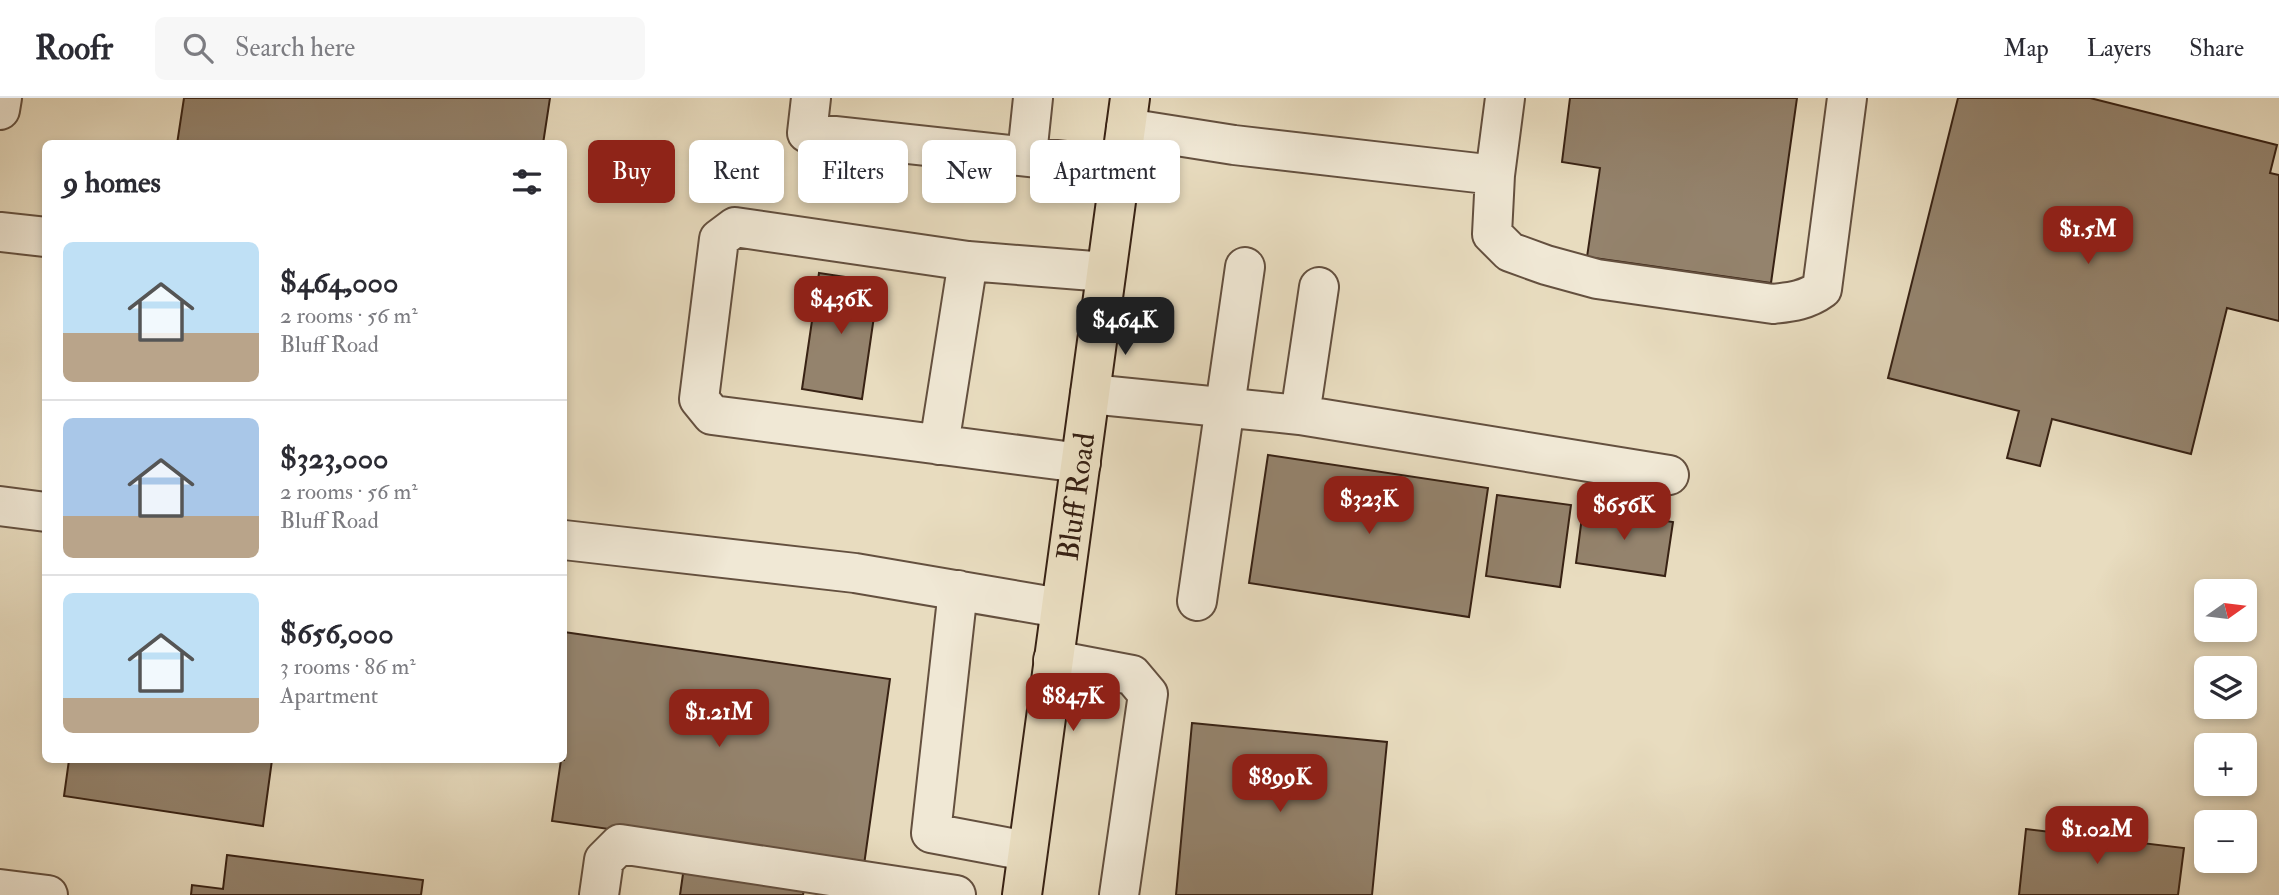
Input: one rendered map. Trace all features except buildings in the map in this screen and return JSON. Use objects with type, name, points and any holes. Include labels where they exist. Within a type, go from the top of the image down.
[{"type":"main road","name":"Bluff Road","points":[[1124,140],[1128,113]]},
{"type":"main road","name":"Bluff Road","points":[[1022,895],[1116,203]]},
{"type":"street","points":[[0,110],[2,98]]},
{"type":"street","points":[[811,98],[807,133],[1030,155]]},
{"type":"street","points":[[1027,155],[1033,98]]},
{"type":"street","points":[[1505,98],[1495,175],[1492,234],[1510,252],[1597,279],[1773,304],[1810,298],[1822,289],[1847,98]]},
{"type":"street","points":[[1128,113],[1234,145],[1495,175]]},
{"type":"street","points":[[1081,463],[712,415],[699,399],[719,239],[736,227],[968,261],[1107,272]]},
{"type":"street","points":[[0,232],[42,237]]},
{"type":"street","points":[[939,445],[968,261]]},
{"type":"street","points":[[1197,601],[1245,267]]},
{"type":"street","points":[[1300,415],[1319,287]]},
{"type":"street","points":[[1090,394],[1300,415],[1669,475]]},
{"type":"street","points":[[0,506],[42,511]]},
{"type":"street","points":[[567,540],[855,573],[1060,608]]},
{"type":"street","points":[[958,590],[931,832],[1027,851]]},
{"type":"street","points":[[1053,660],[1132,675],[1148,694],[1119,895]]},
{"type":"street","points":[[599,895],[604,860],[620,844],[882,890],[956,895]]},
{"type":"street","points":[[0,889],[48,895]]}]
